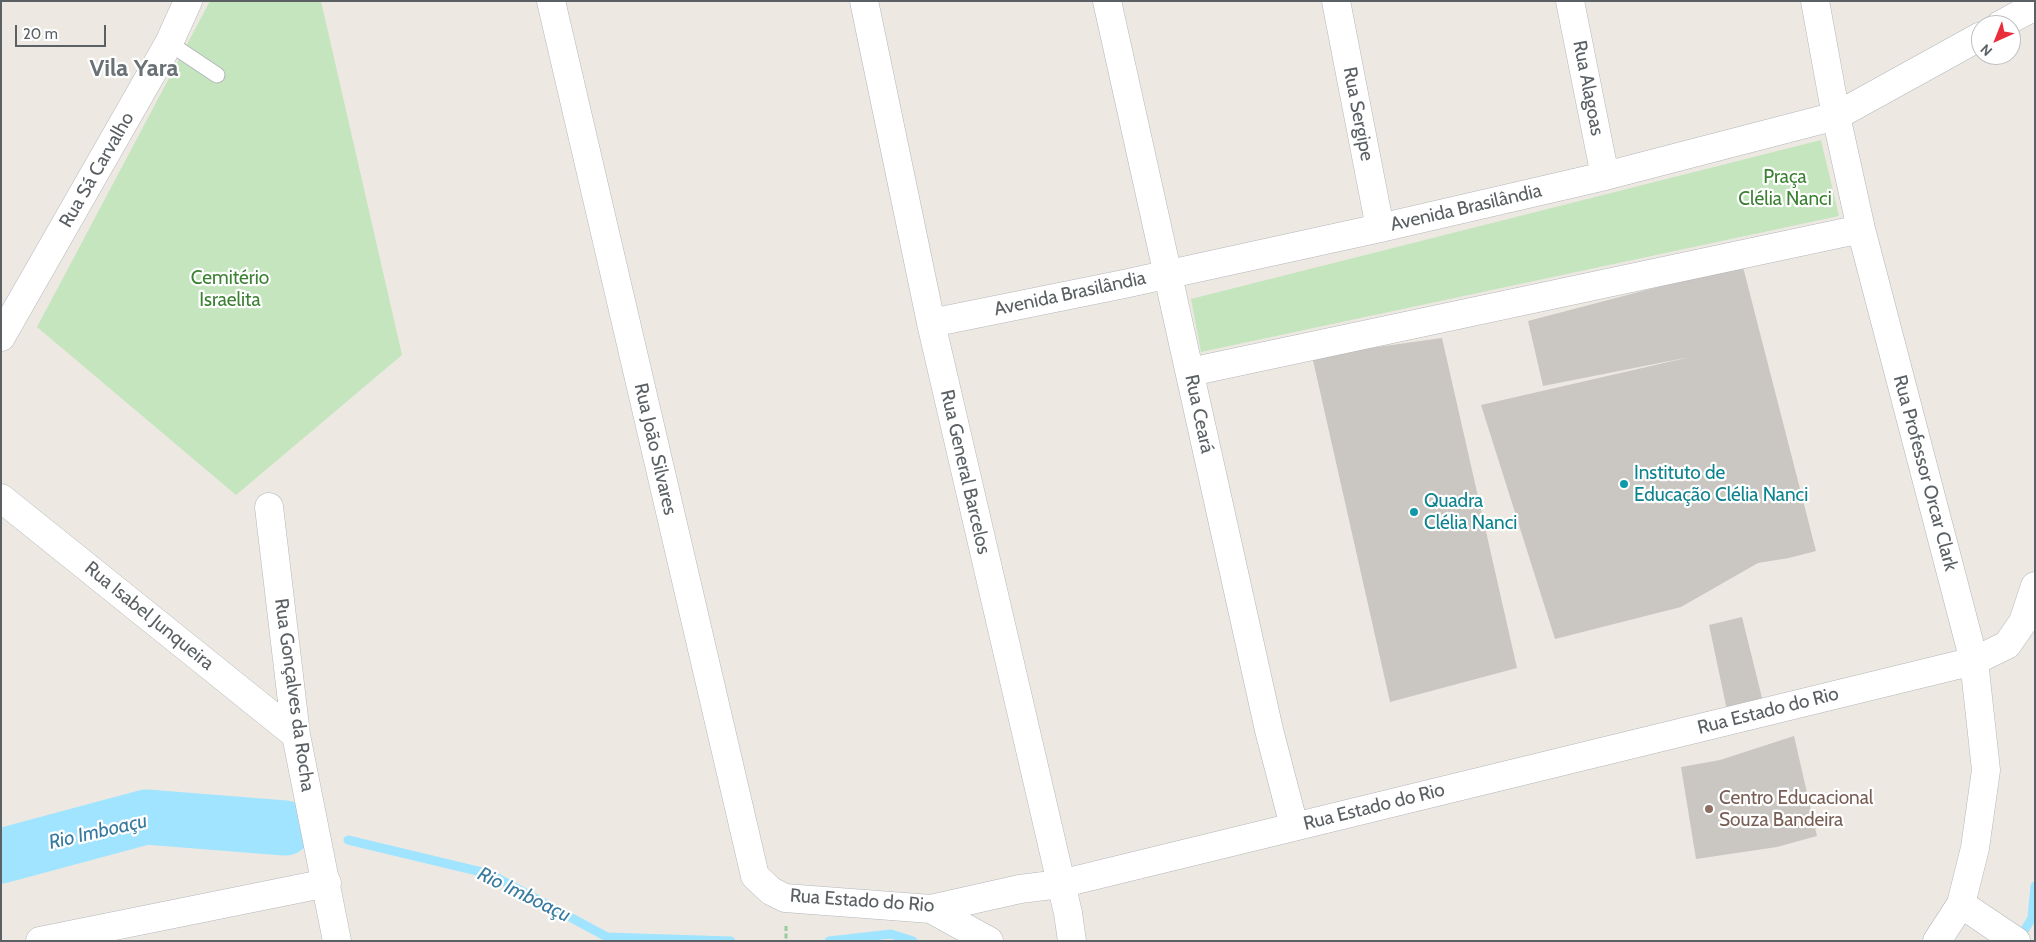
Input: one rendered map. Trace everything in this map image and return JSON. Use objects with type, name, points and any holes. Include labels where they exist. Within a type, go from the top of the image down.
[{"type":"street","name":"Rua Sá Carvalho","points":[[1,337],[169,43],[188,1]]},
{"type":"street","name":"Rua João Silvares","points":[[551,1],[755,876],[771,891]]},
{"type":"street","name":"Rua General Barcelos","points":[[864,1],[931,323],[1072,941]]},
{"type":"street","name":"Rua Ceará","points":[[1107,1],[1269,730],[1294,826]]},
{"type":"street","name":"Rua Sergipe","points":[[1336,1],[1380,228]]},
{"type":"street","name":"Rua Alagoas","points":[[1570,1],[1605,176]]},
{"type":"street","name":"Rua Professor Orcar Clark","points":[[1814,1],[1836,116],[1861,229],[1974,661],[1986,770],[1975,848],[1961,904],[1937,941]]},
{"type":"street","points":[[2018,15],[2035,6]]},
{"type":"street","name":"Avenida Brasilândia","points":[[931,323],[1124,284],[1168,272],[1380,228],[1605,176],[1836,116],[1971,42]]},
{"type":"street","points":[[1190,372],[1861,229]]},
{"type":"street","name":"Rua Isabel Junqueira","points":[[1,498],[296,735]]},
{"type":"street","name":"Rua Gonçalves da Rocha","points":[[269,506],[296,735],[327,883],[337,941]]},
{"type":"street","name":"Rua Estado do Rio","points":[[771,891],[785,898],[931,909],[1020,889],[1060,884],[1974,661],[2007,645],[2023,622],[2035,586]]},
{"type":"street","points":[[40,941],[327,883]]},
{"type":"street","points":[[1961,904],[2016,941]]},
{"type":"street","points":[[931,909],[990,941]]},
{"type":"lane","points":[[169,43],[218,75]]},
{"type":"green space","name":"Cemitério Israelita","points":[[210,1],[321,1],[402,355],[236,495],[37,327]]},
{"type":"green space","name":"Praça Clélia Nanci","points":[[1821,140],[1839,216],[1201,352],[1191,299]]},
{"type":"building","name":"Instituto de Educação Clélia Nanci","points":[[1743,267],[1816,551],[1758,563],[1681,607],[1555,639],[1481,405],[1690,357],[1543,386],[1528,321],[1696,277]]},
{"type":"building","name":"Quadra Clélia Nanci","points":[[1442,338],[1517,668],[1390,702],[1312,356]]},
{"type":"building","points":[[1742,617],[1763,702],[1728,715],[1709,625]]},
{"type":"building","points":[[1794,736],[1817,836],[1777,847],[1696,859],[1681,767],[1720,760]]},
{"type":"waterway","name":"Rio Imboaçu","points":[[1,856],[146,817],[285,828]]},
{"type":"waterway","name":"Rio Imboaçu","points":[[348,840],[490,874],[607,937],[731,941]]},
{"type":"waterway","name":"Rio Imboaçu","points":[[2019,939],[2032,918],[2035,886]]},
{"type":"waterway","name":"Rio Imboaçu","points":[[829,941],[891,934],[913,941]]},
{"type":"place","name":"Instituto de Educação Clélia Nanci","points":[[1624,484]]},
{"type":"place","name":"Quadra Clélia Nanci","points":[[1414,512]]},
{"type":"place","name":"Centro Educacional Souza Bandeira","points":[[1709,809]]},
{"type":"district","name":"Vila Yara","points":[[134,69]]}]
